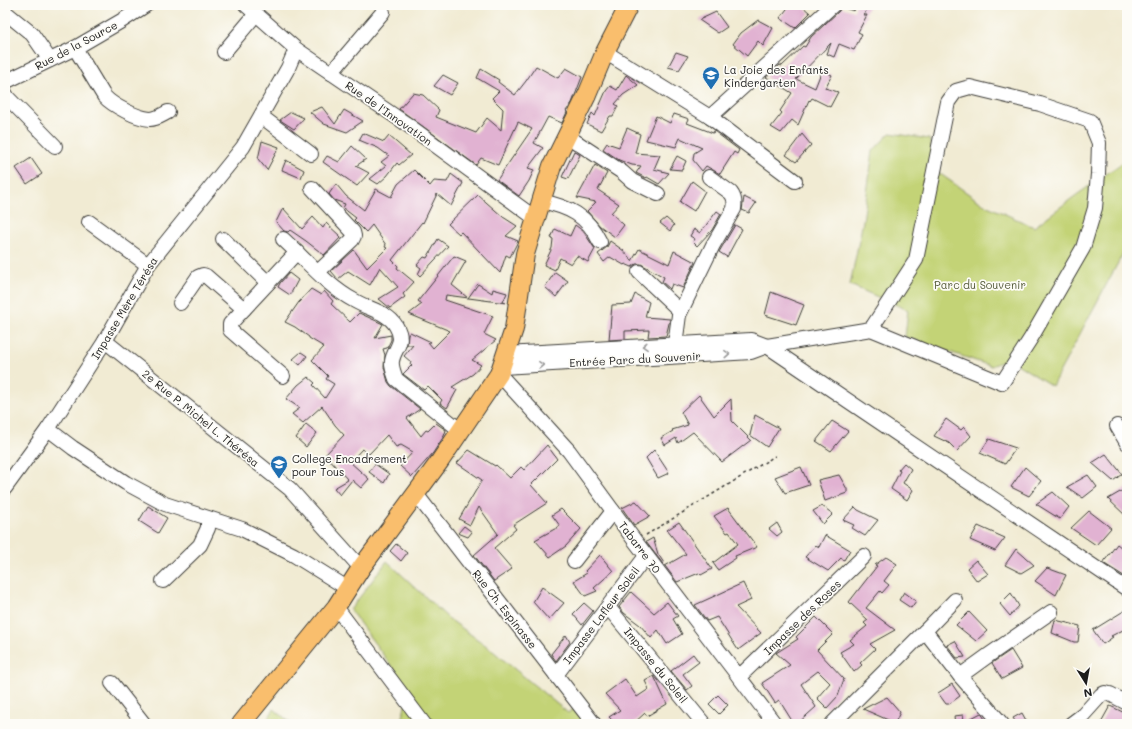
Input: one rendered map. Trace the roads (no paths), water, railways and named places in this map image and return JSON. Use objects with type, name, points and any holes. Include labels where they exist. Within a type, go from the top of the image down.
[{"type":"main road","points":[[241,724],[336,607],[361,568],[440,461],[502,365],[514,329],[524,254],[552,166],[587,95],[625,6]]},
{"type":"street","name":"Rue de la Source","points":[[5,82],[76,48],[146,5]]},
{"type":"street","points":[[710,117],[833,5]]},
{"type":"street","points":[[224,52],[251,9]]},
{"type":"street","name":"Rue de l'Innovation","points":[[251,9],[296,49],[405,123],[535,218]]},
{"type":"street","points":[[5,12],[32,34],[50,60]]},
{"type":"street","points":[[331,73],[383,12]]},
{"type":"street","points":[[76,48],[104,96],[117,107],[150,119],[159,117],[168,112]]},
{"type":"street","name":"Impasse Mère Térésa","points":[[5,488],[48,429],[105,340],[148,265],[243,147],[288,68],[296,49]]},
{"type":"street","points":[[605,52],[710,117],[795,181]]},
{"type":"street","points":[[970,87],[1040,104],[1090,121],[1099,143],[1098,174],[1095,208],[1083,248],[1031,338],[1002,383],[871,329],[916,260],[948,102],[956,91],[970,87]]},
{"type":"street","points":[[5,93],[8,98],[55,146]]},
{"type":"street","points":[[261,116],[311,154]]},
{"type":"street","points":[[567,136],[622,172],[632,181],[658,194]]},
{"type":"street","points":[[675,345],[678,315],[713,245],[734,209],[735,203],[732,193],[709,177]]},
{"type":"street","points":[[312,188],[353,232],[354,236],[352,240],[318,272]]},
{"type":"street","points":[[541,201],[571,210],[589,224],[600,242]]},
{"type":"street","points":[[90,222],[148,265]]},
{"type":"street","points":[[223,239],[268,283]]},
{"type":"street","points":[[283,239],[333,286],[355,301],[374,309],[391,320],[400,337],[400,344],[392,360],[392,369],[396,379],[461,430]]},
{"type":"street","points":[[282,376],[230,330],[230,324],[297,252]]},
{"type":"street","points":[[639,272],[680,311]]},
{"type":"street","points":[[180,303],[198,277],[203,275],[244,309]]},
{"type":"street","name":"Entrée Parc du Souvenir","points":[[502,365],[750,352],[767,346],[871,329]]},
{"type":"street","name":"2e Rue P. Michel L. Thérésa","points":[[105,340],[290,489],[361,568]]},
{"type":"street","name":"Entrée Parc du Souvenir","points":[[502,365],[675,345],[751,340],[767,346]]},
{"type":"street","points":[[767,346],[1127,589]]},
{"type":"street","name":"Tabarre 70","points":[[502,365],[569,451],[646,556],[775,724]]},
{"type":"street","points":[[1117,426],[1127,443]]},
{"type":"street","points":[[48,429],[73,448],[126,483],[165,504],[242,529],[294,555],[347,588]]},
{"type":"street","name":"Rue Ch. Espinasse","points":[[416,494],[594,724]]},
{"type":"street","points":[[574,561],[613,511]]},
{"type":"street","points":[[164,581],[200,545],[208,528],[208,519]]},
{"type":"street","name":"Impasse Lafleur Soleil","points":[[556,675],[646,556]]},
{"type":"street","name":"Impasse des Roses","points":[[739,677],[864,556]]},
{"type":"street","points":[[832,724],[955,600]]},
{"type":"street","points":[[336,607],[424,724]]},
{"type":"street","name":"Impasse du Soleil","points":[[608,607],[704,724]]},
{"type":"street","points":[[960,676],[989,654],[1051,612]]},
{"type":"street","points":[[925,631],[960,676],[1002,724]]},
{"type":"street","points":[[112,683],[144,724]]},
{"type":"street","points":[[1071,724],[1083,715],[1101,695],[1105,693],[1127,703]]},
{"type":"place","name":"La Joie des Enfants Kindergarten","points":[[711,90]]},
{"type":"place","name":"College Encadrement pour Tous","points":[[279,479]]},
{"type":"park label","name":"Parc du Souvenir","points":[[980,284]]}]
